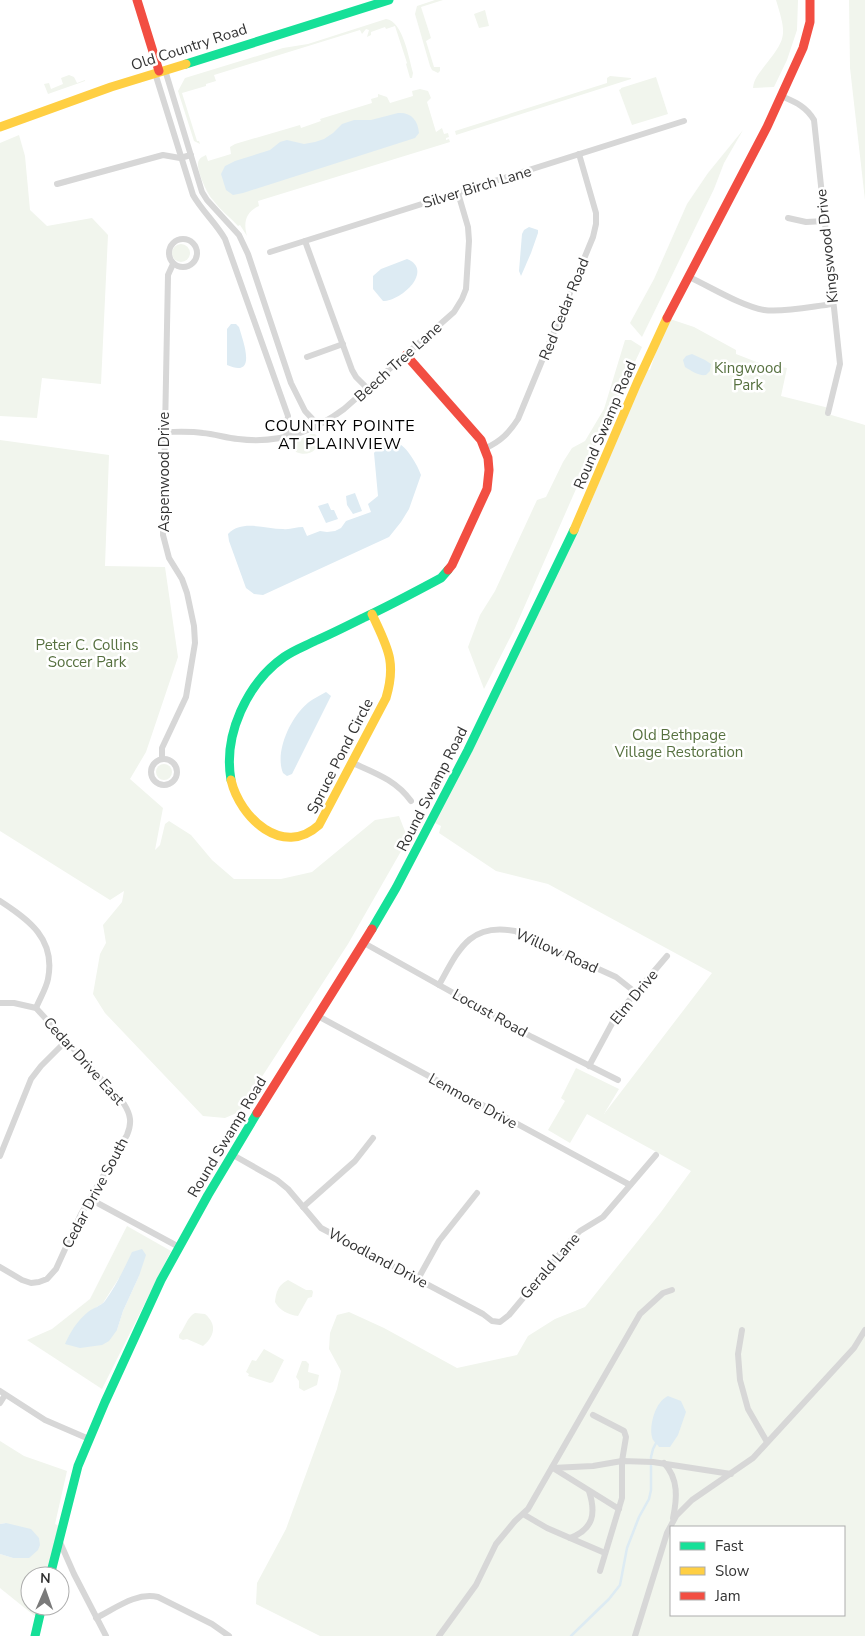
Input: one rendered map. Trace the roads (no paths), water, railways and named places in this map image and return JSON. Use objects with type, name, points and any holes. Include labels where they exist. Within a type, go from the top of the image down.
[{"type":"main road","points":[[138,0],[160,71]]},
{"type":"main road","name":"Old Country Road","points":[[0,127],[160,71],[389,0]]},
{"type":"main road","name":"Round Swamp Road","points":[[52,1566],[78,1466],[161,1280],[178,1247],[271,1090],[364,943],[420,844],[495,697],[570,540],[667,318],[767,127],[808,32],[810,0]]},
{"type":"main road","name":"Spruce Pond Circle","points":[[372,614],[392,658],[393,672],[386,698],[320,826],[299,838],[276,836],[254,820],[242,805],[234,790],[230,772],[229,753],[236,722],[259,680],[268,669],[290,653],[372,614],[441,578],[452,565],[487,489],[490,465],[486,448],[467,423],[406,355]]},
{"type":"main road","points":[[35,1636],[40,1616]]},
{"type":"street","points":[[160,71],[191,154],[199,184],[207,200],[239,235],[251,263],[291,384],[305,411],[319,426]]},
{"type":"street","points":[[160,71],[180,158],[198,204],[225,239],[288,416],[286,438]]},
{"type":"street","name":"Kingswood Drive","points":[[781,96],[802,105],[814,120],[840,364],[828,413]]},
{"type":"street","name":"Silver Birch Lane","points":[[270,252],[684,121]]},
{"type":"street","points":[[57,184],[163,155],[180,158],[191,154]]},
{"type":"street","name":"Red Cedar Road","points":[[486,448],[499,442],[518,419],[593,237],[596,213],[580,154]]},
{"type":"street","name":"Beech Tree Lane","points":[[164,432],[203,433],[246,440],[286,438],[319,426],[344,410],[454,312],[462,299],[466,289],[469,242],[468,227],[458,193]]},
{"type":"street","points":[[788,218],[806,222],[825,221]]},
{"type":"street","name":"Aspenwood Drive","points":[[183,238],[191,241],[197,250],[197,255],[192,263],[183,267],[173,264],[168,252],[171,244],[183,238]]},
{"type":"street","points":[[305,241],[352,370],[368,389]]},
{"type":"street","name":"Aspenwood Drive","points":[[162,759],[162,748],[186,697],[195,643],[188,593],[169,558],[163,535],[168,275],[173,264]]},
{"type":"street","points":[[689,277],[744,303],[764,310],[834,304]]},
{"type":"street","points":[[307,357],[343,344]]},
{"type":"street","name":"Aspenwood Drive","points":[[162,759],[170,761],[177,770],[172,782],[165,785],[157,783],[151,773],[153,766],[158,760],[162,759]]},
{"type":"street","points":[[353,763],[390,780],[404,790],[411,801]]},
{"type":"street","points":[[0,900],[29,921],[39,931],[48,950],[50,963],[48,979],[36,1008]]},
{"type":"street","name":"Willow Road","points":[[439,985],[459,950],[469,939],[485,931],[497,929],[515,931],[616,977],[635,992]]},
{"type":"street","name":"Locust Road","points":[[364,943],[532,1037],[618,1080]]},
{"type":"street","name":"Elm Drive","points":[[589,1066],[609,1026],[635,992],[668,956]]},
{"type":"street","name":"Cedar Drive East","points":[[0,1003],[14,1003],[36,1008],[65,1042],[124,1104],[131,1122]]},
{"type":"street","name":"Lenmore Drive","points":[[318,1016],[630,1186]]},
{"type":"street","points":[[0,1156],[31,1079],[65,1042]]},
{"type":"street","name":"Cedar Drive South","points":[[0,1266],[22,1280],[31,1283],[47,1279],[56,1269],[81,1214],[127,1135],[131,1122]]},
{"type":"street","points":[[0,1132],[8,1135]]},
{"type":"street","points":[[303,1207],[355,1161],[373,1138]]},
{"type":"street","name":"Woodland Drive","points":[[233,1155],[278,1180],[321,1228],[483,1314],[492,1321],[500,1322],[509,1315]]},
{"type":"street","name":"Gerald Lane","points":[[509,1315],[574,1237],[580,1231],[603,1217],[656,1155]]},
{"type":"street","points":[[418,1279],[439,1241],[477,1193]]},
{"type":"street","points":[[90,1199],[178,1247]]},
{"type":"street","points":[[439,1636],[476,1585],[496,1544],[528,1509],[640,1314],[663,1293],[672,1290]]},
{"type":"street","points":[[742,1330],[738,1354],[740,1380],[748,1409],[767,1442]]},
{"type":"street","points":[[671,1525],[676,1516],[692,1500],[754,1458],[854,1348],[865,1330]]},
{"type":"street","points":[[0,1403],[3,1393],[45,1420],[89,1439]]},
{"type":"street","points":[[592,1415],[624,1430],[626,1437],[622,1461],[622,1498],[600,1571]]},
{"type":"street","points":[[552,1468],[593,1466],[622,1461],[653,1462],[731,1474]]},
{"type":"street","points":[[664,1463],[676,1485],[676,1506],[671,1525]]},
{"type":"street","points":[[552,1468],[619,1509]]},
{"type":"street","points":[[570,1538],[588,1526],[592,1518],[593,1505],[589,1491]]},
{"type":"street","points":[[523,1514],[547,1528],[605,1553]]},
{"type":"street","points":[[635,1636],[670,1527]]},
{"type":"street","points":[[59,1540],[106,1636]]},
{"type":"street","points":[[96,1618],[137,1597],[152,1596],[158,1597],[212,1624],[229,1636]]},
{"type":"waterway","points":[[571,1636],[609,1599],[620,1585],[627,1548],[639,1517],[649,1499],[651,1490],[651,1457],[656,1443]]},
{"type":"district","name":"COUNTRY POINTE AT PLAINVIEW","points":[[340,435]]},
{"type":"park label","name":"Kingwood Park","points":[[748,376]]},
{"type":"park label","name":"Peter C. Collins Soccer Park","points":[[87,654]]},
{"type":"park label","name":"Old Bethpage Village Restoration","points":[[679,744]]}]
